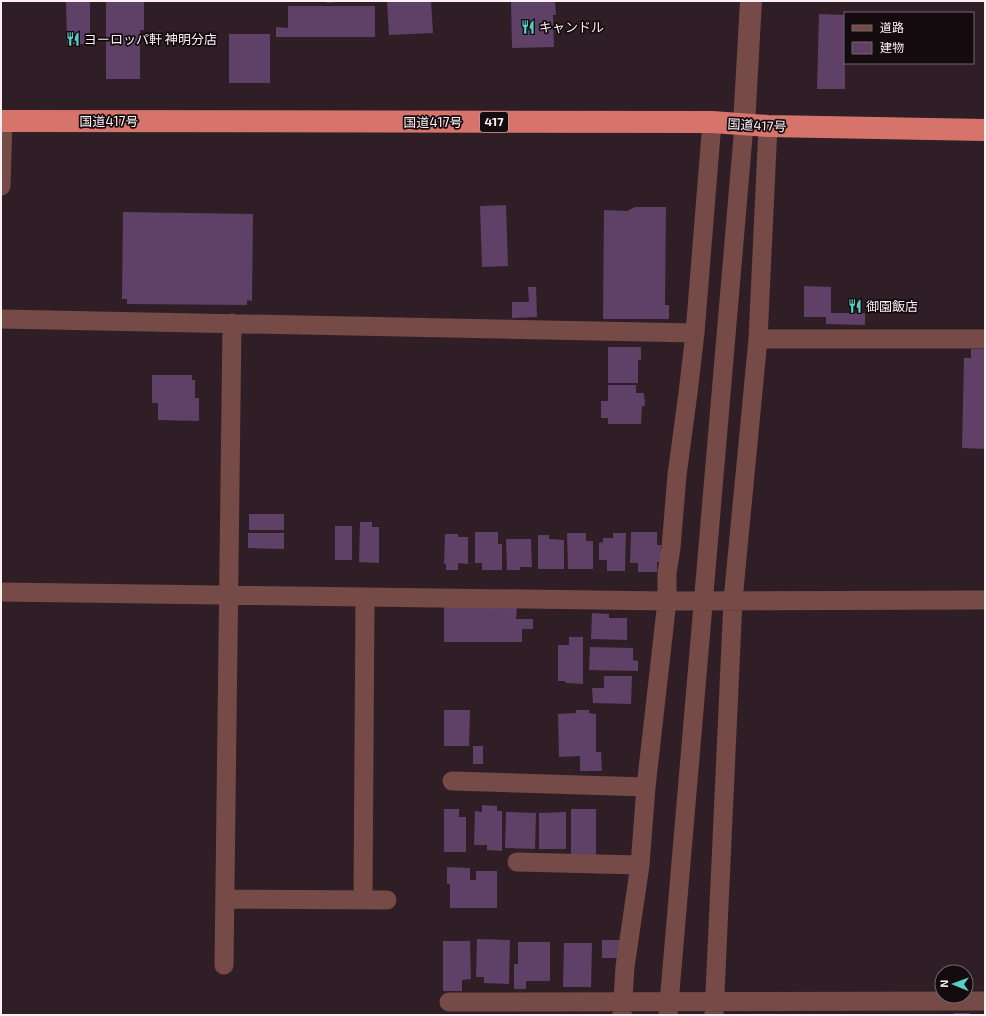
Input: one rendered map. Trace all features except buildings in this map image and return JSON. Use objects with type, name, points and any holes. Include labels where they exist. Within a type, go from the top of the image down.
[{"type":"highway","name":"国道417号","points":[[2,121],[712,122],[768,126],[985,130]]},
{"type":"street","points":[[669,1008],[744,124],[751,1]]},
{"type":"street","points":[[1,186],[2,121]]},
{"type":"street","points":[[622,1009],[626,967],[640,865],[646,787],[666,601],[667,573],[671,548],[677,475],[695,333],[712,122]]},
{"type":"street","points":[[715,1008],[733,600],[758,339],[768,126]]},
{"type":"street","points":[[1,319],[695,333]]},
{"type":"street","points":[[224,965],[232,324]]},
{"type":"street","points":[[758,339],[985,339]]},
{"type":"street","points":[[1,592],[666,601],[985,600]]},
{"type":"street","points":[[363,900],[365,597]]},
{"type":"street","points":[[452,781],[646,787]]},
{"type":"street","points":[[517,862],[640,865]]},
{"type":"street","points":[[225,899],[387,900]]},
{"type":"street","points":[[448,1002],[622,1009],[985,1001]]},
{"type":"place","name":"キャンドル","points":[[528,27]]},
{"type":"place","name":"ヨーロッパ軒 神明分店","points":[[73,39]]},
{"type":"place","name":"御園飯店","points":[[855,306]]}]
